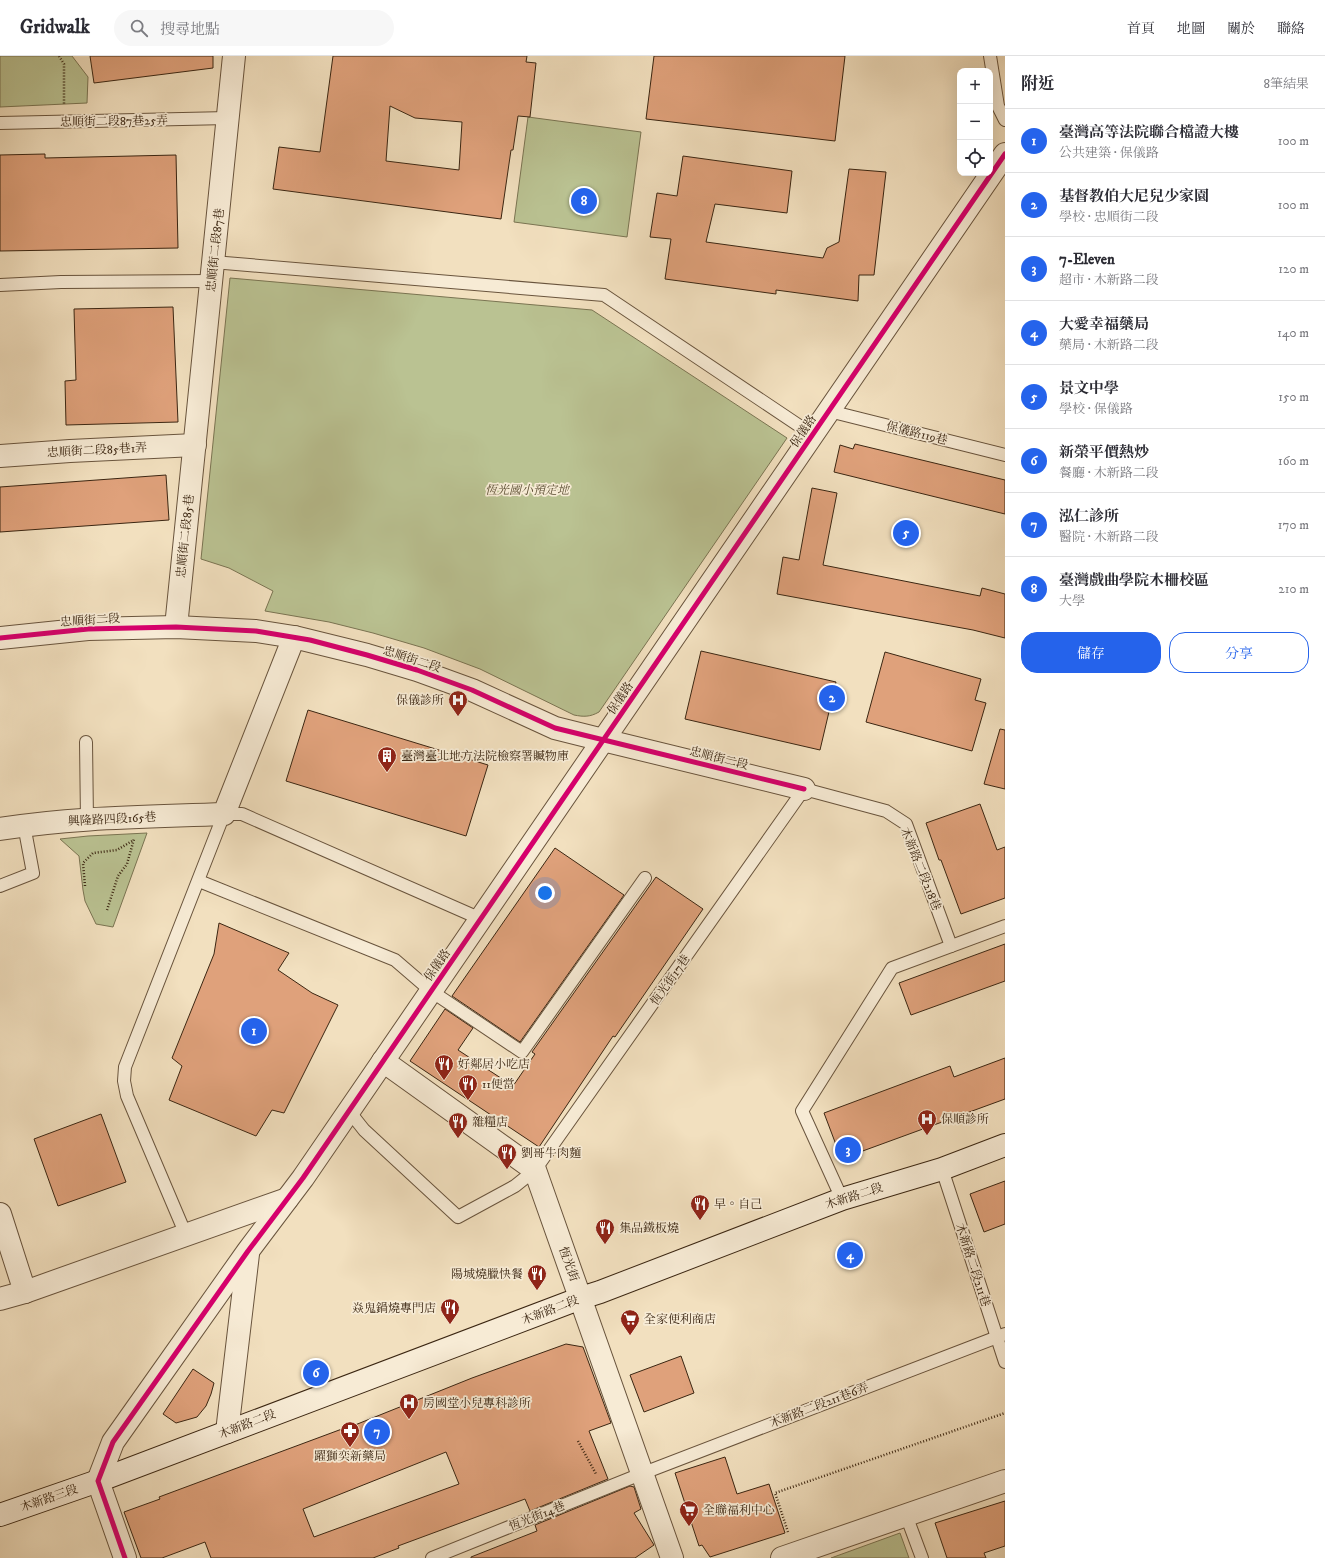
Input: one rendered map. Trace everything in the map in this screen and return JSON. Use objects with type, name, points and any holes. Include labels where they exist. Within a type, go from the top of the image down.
[{"type":"street","name":"忠順街二段87巷","points":[[195,445],[234,56]]},
{"type":"street","name":"保儀路","points":[[98,1481],[113,1442],[349,1111],[1005,154]]},
{"type":"street","name":"忠順街二段85巷1弄","points":[[0,456],[195,445]]},
{"type":"street","name":"忠順街二段85巷","points":[[176,627],[195,445]]},
{"type":"street","name":"忠順街二段","points":[[0,638],[88,629],[176,627],[256,631],[294,637],[367,655],[418,670],[472,690],[554,728],[804,789]]},
{"type":"street","points":[[224,814],[294,637]]},
{"type":"street","name":"興隆路四段165巷","points":[[0,829],[24,825],[87,820],[224,814]]},
{"type":"street","points":[[383,1061],[536,1170]]},
{"type":"street","name":"木新路二段","points":[[98,1481],[842,1199],[942,1169],[1005,1145]]},
{"type":"street","name":"恆光街","points":[[536,1170],[641,1474],[672,1558]]},
{"type":"street","points":[[0,1299],[25,1292],[287,1199]]},
{"type":"street","points":[[0,1214],[25,1292]]},
{"type":"street","points":[[227,1432],[248,1251]]},
{"type":"street","points":[[98,1481],[125,1558]]},
{"type":"street","name":"木新路三段","points":[[0,1515],[98,1481]]},
{"type":"street","points":[[788,1556],[1005,1481]]},
{"type":"lane","points":[[990,56],[998,106],[1005,120]]},
{"type":"lane","name":"忠順街二段87巷25弄","points":[[0,124],[228,118]]},
{"type":"lane","points":[[0,285],[212,272],[604,295],[813,435]]},
{"type":"lane","name":"保儀路119巷","points":[[829,411],[1005,455]]},
{"type":"lane","points":[[86,742],[87,820]]},
{"type":"lane","name":"木新路二段218巷","points":[[804,789],[886,811],[906,824],[951,946]]},
{"type":"lane","name":"恆光街17巷","points":[[349,1111],[364,1130],[458,1217],[515,1186],[536,1170],[804,789]]},
{"type":"lane","points":[[186,1235],[127,1096],[124,1082],[125,1067],[224,814],[242,814],[481,919]]},
{"type":"lane","points":[[0,886],[33,874],[24,825]]},
{"type":"lane","points":[[199,881],[395,960],[431,991],[522,1052],[645,878]]},
{"type":"lane","points":[[842,1199],[802,1111],[892,968],[1005,926]]},
{"type":"lane","name":"木新路二段211巷","points":[[942,1169],[1001,1335],[1005,1362]]},
{"type":"lane","name":"木新路二段211巷6弄","points":[[641,1474],[1001,1335]]},
{"type":"lane","name":"恆光街14巷","points":[[432,1558],[641,1474]]},
{"type":"lane","points":[[906,1515],[922,1558]]},
{"type":"path","points":[[59,56],[64,64],[65,122]]},
{"type":"path","points":[[107,910],[118,876],[127,864],[141,818]]},
{"type":"path","points":[[85,886],[83,863],[93,853],[117,850],[134,840]]},
{"type":"path","points":[[788,1556],[775,1493],[1005,1413]]},
{"type":"path","points":[[578,1441],[604,1488]]},
{"type":"green space","points":[[0,56],[72,56],[88,77],[87,103],[0,107]]},
{"type":"green space","points":[[528,117],[641,132],[627,237],[514,222]]},
{"type":"green space","name":"恆光國小預定地","points":[[230,278],[592,310],[787,438],[599,712],[587,716],[574,715],[480,669],[424,648],[329,622],[265,611],[273,591],[229,568],[201,559]]},
{"type":"green space","points":[[147,833],[113,927],[96,924],[85,901],[79,856],[60,839]]},
{"type":"green space","points":[[900,1533],[909,1558],[831,1558]]},
{"type":"building","points":[[90,56],[213,56],[213,68],[94,83]]},
{"type":"building","points":[[333,56],[527,56],[526,62],[536,63],[530,117],[518,116],[513,150],[511,150],[501,219],[273,189],[279,147],[320,152]],"holes":[[[390,106],[415,118],[462,122],[459,170],[386,161]]]},
{"type":"building","points":[[654,56],[845,56],[835,141],[646,119]]},
{"type":"building","points":[[45,154],[45,158],[176,155],[178,248],[0,251],[0,155]]},
{"type":"building","points":[[683,156],[792,171],[787,213],[715,204],[706,242],[823,258],[827,248],[839,242],[849,169],[886,172],[874,275],[859,275],[858,301],[776,290],[776,294],[665,279],[671,239],[650,237],[657,193],[677,196]]},
{"type":"building","points":[[173,307],[178,422],[66,425],[65,381],[76,380],[74,309]]},
{"type":"building","points":[[855,444],[1005,480],[1005,514],[834,472],[840,445],[853,449]]},
{"type":"building","points":[[166,475],[169,520],[0,532],[0,487]]},
{"type":"building","points":[[812,488],[837,493],[823,565],[980,596],[982,588],[1005,594],[1005,638],[973,630],[777,594],[783,557],[799,560]]},
{"type":"building","points":[[701,651],[836,682],[820,750],[685,719]]},
{"type":"building","points":[[885,652],[981,679],[975,700],[986,703],[972,751],[866,722]]},
{"type":"building","name":"臺灣臺北地方法院檢察署贓物庫","points":[[308,710],[488,765],[466,836],[286,781]]},
{"type":"building","points":[[1000,729],[1005,730],[1005,789],[984,784]]},
{"type":"building","points":[[980,804],[997,850],[1005,847],[1005,898],[961,914],[926,823]]},
{"type":"building","points":[[555,848],[624,895],[520,1042],[452,996]]},
{"type":"building","points":[[656,877],[703,909],[615,1037],[613,1036],[539,1147],[410,1061],[445,1009],[473,1028],[458,1050],[513,1086],[535,1054],[532,1052]]},
{"type":"building","points":[[219,923],[289,953],[278,970],[312,993],[338,1005],[284,1113],[272,1110],[256,1136],[169,1100],[182,1066],[172,1058],[214,954]]},
{"type":"building","points":[[1005,944],[1005,981],[911,1015],[899,983]]},
{"type":"building","points":[[1005,1058],[1005,1099],[849,1156],[838,1150],[824,1113],[950,1066],[954,1077]]},
{"type":"building","points":[[101,1114],[126,1182],[58,1206],[34,1139]]},
{"type":"building","points":[[1005,1181],[1005,1224],[984,1232],[970,1194]]},
{"type":"building","points":[[566,1344],[583,1347],[611,1423],[589,1431],[608,1479],[530,1511],[525,1499],[398,1546],[399,1548],[373,1558],[211,1558],[205,1542],[162,1558],[141,1558],[124,1512],[160,1499],[159,1497],[350,1427],[472,1378]],"holes":[[[446,1452],[459,1484],[314,1537],[303,1509]]]},
{"type":"building","points":[[681,1356],[694,1393],[644,1412],[630,1375]]},
{"type":"building","points":[[193,1369],[214,1383],[211,1394],[206,1406],[197,1417],[176,1423],[163,1414]]},
{"type":"building","points":[[725,1457],[737,1494],[769,1484],[785,1533],[710,1557],[702,1545],[699,1546],[675,1473]]},
{"type":"building","points":[[630,1486],[634,1487],[641,1509],[634,1513],[654,1545],[635,1558],[471,1558],[537,1531],[535,1525]]},
{"type":"building","points":[[1005,1501],[1005,1546],[984,1553],[986,1558],[947,1558],[935,1523]]},
{"type":"cycle path","points":[[125,1558],[98,1481],[113,1442],[248,1251],[303,1178],[1005,154]]},
{"type":"cycle path","points":[[0,638],[88,629],[176,627],[256,631],[310,640],[417,670],[472,690],[555,728],[804,789]]},
{"type":"place","name":"臺灣戲曲學院木柵校區","points":[[584,201]]},
{"type":"place","name":"景文中學","points":[[906,533]]},
{"type":"place","name":"基督教伯大尼兒少家園","points":[[832,698]]},
{"type":"place","name":"保儀診所","points":[[458,717]]},
{"type":"place","name":"臺灣臺北地方法院檢察署贓物庫","points":[[387,773]]},
{"type":"place","name":"臺灣高等法院聯合檔證大樓","points":[[254,1031]]},
{"type":"place","name":"好鄰居小吃店","points":[[444,1081]]},
{"type":"place","name":"11便當","points":[[468,1101]]},
{"type":"place","name":"保順診所","points":[[927,1136]]},
{"type":"place","name":"雜糧店","points":[[458,1139]]},
{"type":"place","name":"7-Eleven","points":[[848,1150]]},
{"type":"place","name":"劉哥牛肉麵","points":[[507,1170]]},
{"type":"place","name":"早。自己","points":[[700,1221]]},
{"type":"place","name":"集品鐵板燒","points":[[605,1245]]},
{"type":"place","name":"大愛幸福藥局","points":[[850,1255]]},
{"type":"place","name":"陽城燒臘快餐","points":[[537,1291]]},
{"type":"place","name":"焱鬼鍋燒專門店","points":[[450,1325]]},
{"type":"place","name":"全家便利商店","points":[[630,1336]]},
{"type":"place","name":"新榮平價熱炒","points":[[316,1373]]},
{"type":"place","name":"房國堂小兒專科診所","points":[[409,1420]]},
{"type":"place","name":"泓仁診所","points":[[377,1432]]},
{"type":"place","name":"躍獅奕新藥局","points":[[350,1448]]},
{"type":"place","name":"全聯福利中心","points":[[689,1527]]}]
